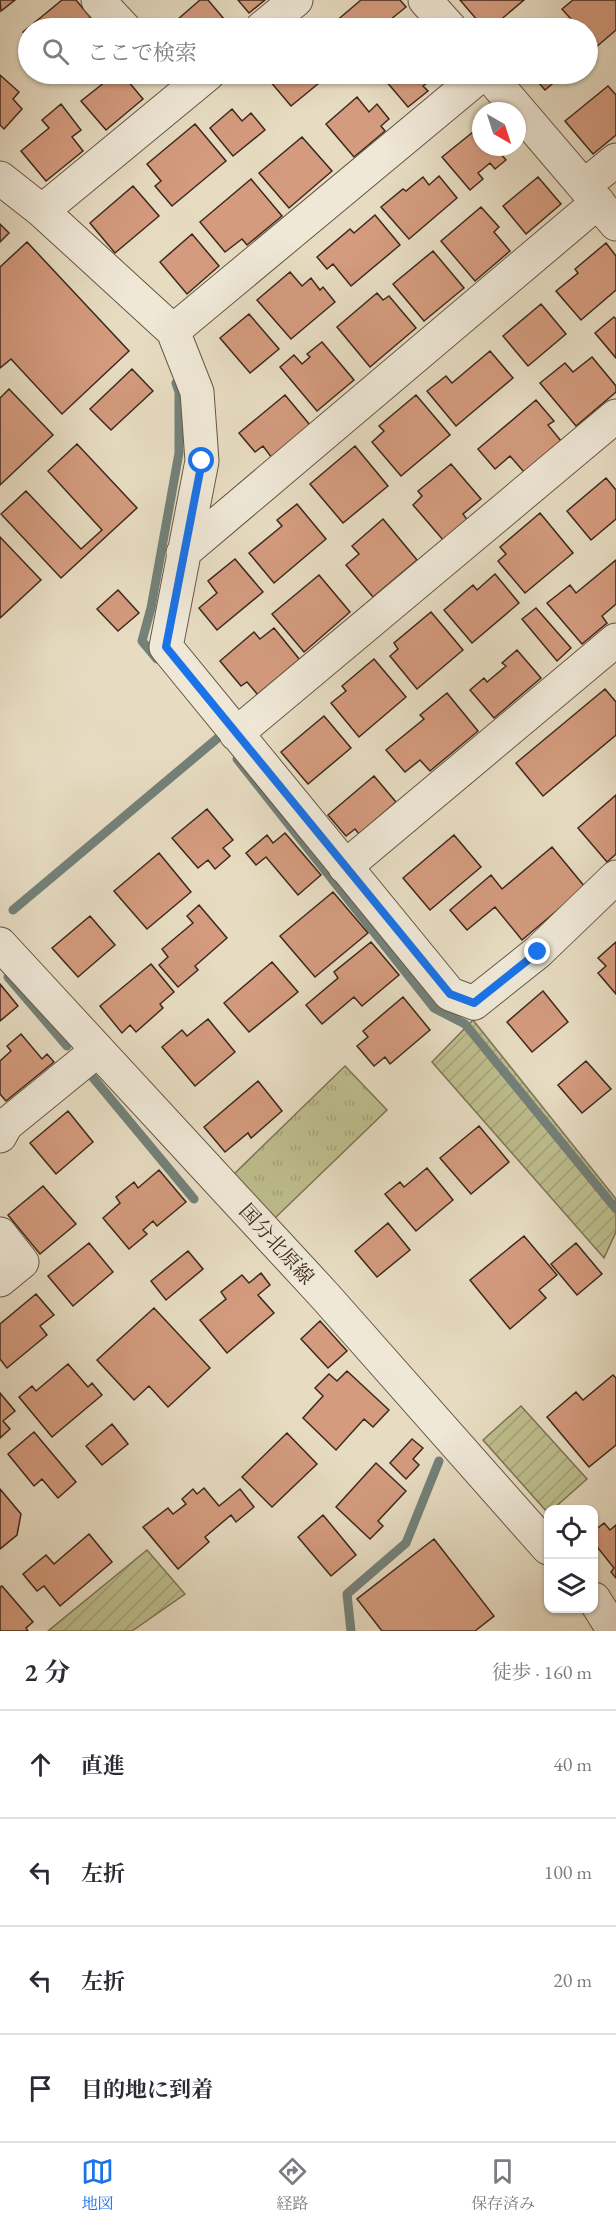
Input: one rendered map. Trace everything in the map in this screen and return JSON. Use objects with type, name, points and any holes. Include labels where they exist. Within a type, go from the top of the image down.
[{"type":"street","points":[[98,0],[115,18]]},
{"type":"street","points":[[274,18],[296,0]]},
{"type":"street","points":[[425,0],[441,18]]},
{"type":"street","points":[[42,211],[174,84]]},
{"type":"street","points":[[173,331],[470,84]]},
{"type":"street","points":[[497,84],[599,204]]},
{"type":"street","points":[[183,553],[599,204],[616,160]]},
{"type":"street","points":[[0,178],[42,211],[173,331],[197,392],[202,461],[166,647],[450,994],[474,1003],[538,952],[616,877]]},
{"type":"street","points":[[236,734],[616,416]]},
{"type":"street","points":[[345,867],[616,640]]},
{"type":"street","name":"国分北原線","points":[[0,944],[325,1296],[544,1542]]},
{"type":"street","points":[[0,1136],[6,1125],[98,1050]]},
{"type":"street","points":[[0,1234],[22,1262],[0,1280]]},
{"type":"street","points":[[598,1605],[614,1631]]},
{"type":"green space","points":[[473,1020],[616,1199],[616,1232],[604,1258],[432,1062]]},
{"type":"green space","points":[[345,1066],[387,1110],[275,1218],[233,1175]]},
{"type":"green space","points":[[521,1406],[587,1479],[558,1505],[544,1505],[544,1509],[483,1440]]},
{"type":"green space","points":[[147,1550],[185,1594],[132,1631],[48,1631]]},
{"type":"building","points":[[0,0],[15,0],[1,11]]},
{"type":"building","points":[[62,0],[76,0],[91,18],[40,18]]},
{"type":"building","points":[[200,0],[208,0],[223,18],[179,18]]},
{"type":"building","points":[[238,0],[265,0],[249,13]]},
{"type":"building","points":[[361,0],[400,0],[406,7],[392,18],[340,18]]},
{"type":"building","points":[[460,0],[524,0],[503,18],[475,18]]},
{"type":"building","points":[[573,0],[616,0],[616,30],[598,45],[598,18],[570,18],[562,9]]},
{"type":"building","points":[[0,75],[19,92],[13,99],[22,109],[4,129],[0,125]]},
{"type":"building","points":[[102,84],[130,84],[143,99],[106,130],[81,101]]},
{"type":"building","points":[[272,84],[318,84],[291,106]]},
{"type":"building","points":[[388,84],[426,84],[423,86],[428,91],[408,107]]},
{"type":"building","points":[[540,84],[552,84],[545,90]]},
{"type":"building","points":[[608,86],[616,95],[616,135],[593,154],[565,121]]},
{"type":"building","points":[[357,97],[369,112],[377,104],[389,119],[381,126],[385,131],[354,157],[326,124]]},
{"type":"building","points":[[61,104],[81,130],[72,137],[83,151],[46,181],[21,151],[49,128],[42,120]]},
{"type":"building","points":[[232,109],[242,121],[251,113],[265,130],[233,156],[210,128]]},
{"type":"building","points":[[195,124],[226,161],[172,206],[155,186],[161,181],[147,164]]},
{"type":"building","points":[[472,133],[472,156],[503,156],[506,160],[495,169],[490,163],[478,173],[483,179],[470,190],[442,157]]},
{"type":"building","points":[[302,137],[332,171],[289,208],[259,173]]},
{"type":"building","points":[[439,176],[457,198],[409,239],[381,207],[403,189],[406,191],[423,177],[429,185]]},
{"type":"building","points":[[538,177],[561,204],[526,234],[503,206]]},
{"type":"building","points":[[251,179],[282,216],[247,245],[242,239],[225,252],[200,222]]},
{"type":"building","points":[[133,186],[159,216],[115,253],[90,223]]},
{"type":"building","points":[[481,207],[499,227],[494,232],[510,251],[475,281],[441,241]]},
{"type":"building","points":[[375,215],[400,245],[351,286],[333,264],[327,269],[317,257],[350,229],[354,233]]},
{"type":"building","points":[[0,224],[9,233],[0,242]]},
{"type":"building","points":[[192,234],[219,266],[187,294],[160,262]]},
{"type":"building","points":[[27,242],[129,351],[62,414],[11,359],[0,368],[0,267]]},
{"type":"building","points":[[606,243],[616,256],[616,290],[581,320],[556,291],[578,273],[575,269]]},
{"type":"building","points":[[433,251],[464,288],[424,321],[393,284]]},
{"type":"building","points":[[290,272],[302,286],[311,278],[320,290],[323,287],[335,302],[291,339],[257,300]]},
{"type":"building","points":[[377,293],[383,300],[389,296],[416,328],[370,367],[337,327]]},
{"type":"building","points":[[541,304],[566,334],[528,366],[503,336]]},
{"type":"building","points":[[249,314],[279,349],[250,373],[220,338]]},
{"type":"building","points":[[614,317],[616,319],[616,358],[595,333]]},
{"type":"building","points":[[322,342],[354,380],[317,411],[280,367],[294,355],[302,364],[310,357],[307,354]]},
{"type":"building","points":[[490,351],[513,378],[456,426],[427,391],[446,376],[452,383]]},
{"type":"building","points":[[592,357],[616,386],[616,392],[576,426],[540,383],[565,363],[573,372]]},
{"type":"building","points":[[132,369],[153,391],[111,430],[90,409]]},
{"type":"building","points":[[9,389],[53,435],[0,485],[0,398]]},
{"type":"building","points":[[285,395],[310,425],[272,458],[263,446],[255,452],[239,433]]},
{"type":"building","points":[[416,395],[450,435],[401,476],[372,442],[384,431],[379,426]]},
{"type":"building","points":[[536,400],[554,421],[548,425],[561,441],[524,472],[510,456],[495,469],[478,449]]},
{"type":"building","points":[[77,444],[137,508],[61,578],[1,514],[26,491],[81,549],[102,530],[48,471]]},
{"type":"building","points":[[355,446],[388,486],[343,523],[310,484]]},
{"type":"building","points":[[451,464],[481,499],[463,514],[468,521],[444,541],[413,505],[422,496],[418,491]]},
{"type":"building","points":[[606,478],[616,490],[616,519],[591,540],[567,511]]},
{"type":"building","points":[[297,504],[326,539],[274,583],[249,553],[282,526],[277,520]]},
{"type":"building","points":[[540,513],[573,553],[525,593],[498,561],[506,554],[500,547]]},
{"type":"building","points":[[383,519],[417,560],[373,597],[346,565],[359,554],[352,546]]},
{"type":"building","points":[[0,537],[41,580],[0,618]]},
{"type":"building","points":[[235,559],[263,592],[217,630],[199,608],[217,593],[208,581]]},
{"type":"building","points":[[616,560],[616,604],[602,616],[607,623],[582,644],[547,603],[570,585],[576,593]]},
{"type":"building","points":[[495,574],[519,603],[472,643],[444,610],[473,585],[477,590]]},
{"type":"building","points":[[319,575],[350,612],[304,652],[272,614]]},
{"type":"building","points":[[118,590],[139,613],[118,631],[97,609]]},
{"type":"building","points":[[536,608],[571,648],[557,661],[522,619]]},
{"type":"building","points":[[431,612],[463,650],[417,689],[390,656],[398,649],[394,643]]},
{"type":"building","points":[[274,628],[300,660],[258,695],[247,682],[241,686],[220,661],[254,632],[260,639]]},
{"type":"building","points":[[517,650],[541,678],[494,718],[470,690],[484,678],[487,682],[506,666],[502,663]]},
{"type":"building","points":[[374,659],[406,697],[359,737],[331,703],[346,691],[342,686]]},
{"type":"building","points":[[605,689],[616,702],[616,735],[543,796],[516,763]]},
{"type":"building","points":[[447,693],[478,731],[430,771],[420,760],[405,772],[386,750],[424,719],[420,715]]},
{"type":"building","points":[[324,716],[351,748],[308,784],[281,752]]},
{"type":"building","points":[[374,776],[396,802],[359,834],[355,829],[346,836],[328,815]]},
{"type":"building","points":[[616,795],[616,854],[607,862],[578,828]]},
{"type":"building","points":[[207,809],[233,840],[223,848],[230,856],[215,869],[208,860],[198,868],[172,838]]},
{"type":"building","points":[[285,833],[321,875],[298,895],[266,857],[256,865],[246,853],[267,835],[273,843]]},
{"type":"building","points":[[454,835],[481,867],[430,910],[403,878]]},
{"type":"building","points":[[552,847],[585,887],[522,940],[495,907],[467,930],[450,910],[491,875],[502,889]]},
{"type":"building","points":[[159,853],[191,892],[147,929],[114,891]]},
{"type":"building","points":[[333,892],[368,933],[315,977],[280,936]]},
{"type":"building","points":[[199,905],[227,938],[195,966],[198,970],[178,987],[159,965],[168,957],[162,949],[193,923],[187,916]]},
{"type":"building","points":[[90,916],[115,945],[78,977],[52,948]]},
{"type":"building","points":[[371,942],[399,975],[362,1006],[354,997],[322,1024],[306,1005],[338,978],[334,972]]},
{"type":"building","points":[[616,942],[616,994],[598,973],[606,966],[598,958]]},
{"type":"building","points":[[272,962],[298,992],[249,1032],[224,1003]]},
{"type":"building","points":[[151,964],[174,992],[160,1004],[163,1008],[136,1032],[130,1025],[122,1033],[100,1006]]},
{"type":"building","points":[[0,984],[18,1006],[0,1021]]},
{"type":"building","points":[[543,991],[568,1022],[532,1052],[507,1022]]},
{"type":"building","points":[[403,997],[430,1030],[390,1064],[385,1057],[374,1066],[357,1046],[368,1037],[363,1031]]},
{"type":"building","points":[[208,1019],[235,1052],[195,1086],[162,1047],[182,1030],[187,1036]]},
{"type":"building","points":[[21,1034],[42,1059],[47,1054],[54,1062],[6,1101],[0,1094],[0,1061],[11,1051],[7,1046]]},
{"type":"building","points":[[586,1061],[611,1089],[582,1113],[558,1085]]},
{"type":"building","points":[[258,1081],[282,1111],[251,1138],[248,1133],[225,1152],[204,1127]]},
{"type":"building","points":[[68,1111],[93,1142],[56,1174],[30,1143]]},
{"type":"building","points":[[479,1126],[509,1162],[471,1194],[440,1158]]},
{"type":"building","points":[[427,1168],[453,1200],[416,1231],[385,1194],[400,1182],[404,1187]]},
{"type":"building","points":[[159,1170],[186,1202],[157,1226],[153,1221],[143,1230],[147,1234],[129,1249],[103,1218],[120,1203],[116,1197],[134,1182],[138,1188]]},
{"type":"building","points":[[43,1186],[76,1224],[40,1254],[8,1215]]},
{"type":"building","points":[[388,1223],[410,1250],[377,1277],[355,1251]]},
{"type":"building","points":[[524,1236],[557,1275],[539,1290],[546,1298],[510,1329],[470,1280]]},
{"type":"building","points":[[89,1243],[113,1272],[73,1306],[48,1276]]},
{"type":"building","points":[[576,1243],[602,1274],[577,1295],[551,1264]]},
{"type":"building","points":[[188,1251],[203,1269],[166,1300],[151,1281]]},
{"type":"building","points":[[261,1273],[270,1285],[258,1295],[274,1313],[227,1353],[200,1320],[226,1299],[221,1292],[242,1275],[249,1283]]},
{"type":"building","points":[[36,1294],[54,1315],[40,1326],[47,1335],[7,1368],[0,1359],[0,1324]]},
{"type":"building","points":[[154,1308],[210,1368],[168,1407],[149,1386],[134,1400],[97,1360]]},
{"type":"building","points":[[320,1321],[347,1351],[328,1368],[301,1339]]},
{"type":"building","points":[[68,1364],[88,1387],[92,1383],[102,1395],[52,1437],[19,1397],[32,1386],[36,1391]]},
{"type":"building","points":[[347,1371],[389,1410],[373,1427],[364,1419],[336,1450],[303,1418],[323,1396],[315,1388],[329,1374],[337,1381]]},
{"type":"building","points":[[613,1375],[616,1378],[616,1445],[589,1467],[547,1417],[576,1392],[583,1400]]},
{"type":"building","points":[[0,1393],[15,1411],[3,1421],[10,1429],[0,1438]]},
{"type":"building","points":[[112,1424],[128,1444],[102,1465],[86,1446]]},
{"type":"building","points":[[34,1432],[76,1482],[58,1498],[42,1479],[34,1486],[8,1454]]},
{"type":"building","points":[[287,1433],[317,1464],[272,1507],[242,1477]]},
{"type":"building","points":[[412,1439],[423,1448],[413,1459],[419,1465],[406,1479],[390,1463]]},
{"type":"building","points":[[376,1463],[406,1491],[378,1521],[383,1526],[370,1539],[336,1507]]},
{"type":"building","points":[[204,1488],[219,1506],[240,1489],[254,1507],[236,1522],[231,1515],[205,1537],[209,1542],[178,1569],[143,1527],[168,1508],[173,1514],[186,1504],[182,1499],[193,1489],[197,1494]]},
{"type":"building","points":[[0,1489],[21,1514],[17,1535],[0,1549]]},
{"type":"building","points":[[323,1515],[356,1555],[331,1576],[298,1537]]},
{"type":"building","points":[[604,1523],[610,1530],[616,1525],[616,1578],[611,1572],[614,1568],[598,1548],[598,1528]]},
{"type":"building","points":[[89,1534],[112,1562],[60,1606],[44,1586],[37,1591],[23,1574],[46,1555],[54,1564]]},
{"type":"building","points":[[434,1539],[494,1616],[475,1631],[382,1631],[357,1599]]},
{"type":"building","points":[[2,1586],[33,1622],[26,1628],[28,1631],[0,1631],[0,1587]]},
{"type":"waterway","points":[[157,659],[142,641],[151,608],[179,453],[179,392],[176,383]]},
{"type":"waterway","points":[[13,910],[219,737]]},
{"type":"waterway","points":[[237,759],[434,1008],[465,1024],[616,1209]]},
{"type":"waterway","points":[[8,977],[67,1046]]},
{"type":"waterway","points":[[90,1074],[194,1199]]},
{"type":"waterway","points":[[351,1631],[347,1594],[406,1543],[439,1461]]},
{"type":"route","points":[[202,461],[166,647],[450,994],[474,1003],[538,952]]}]
